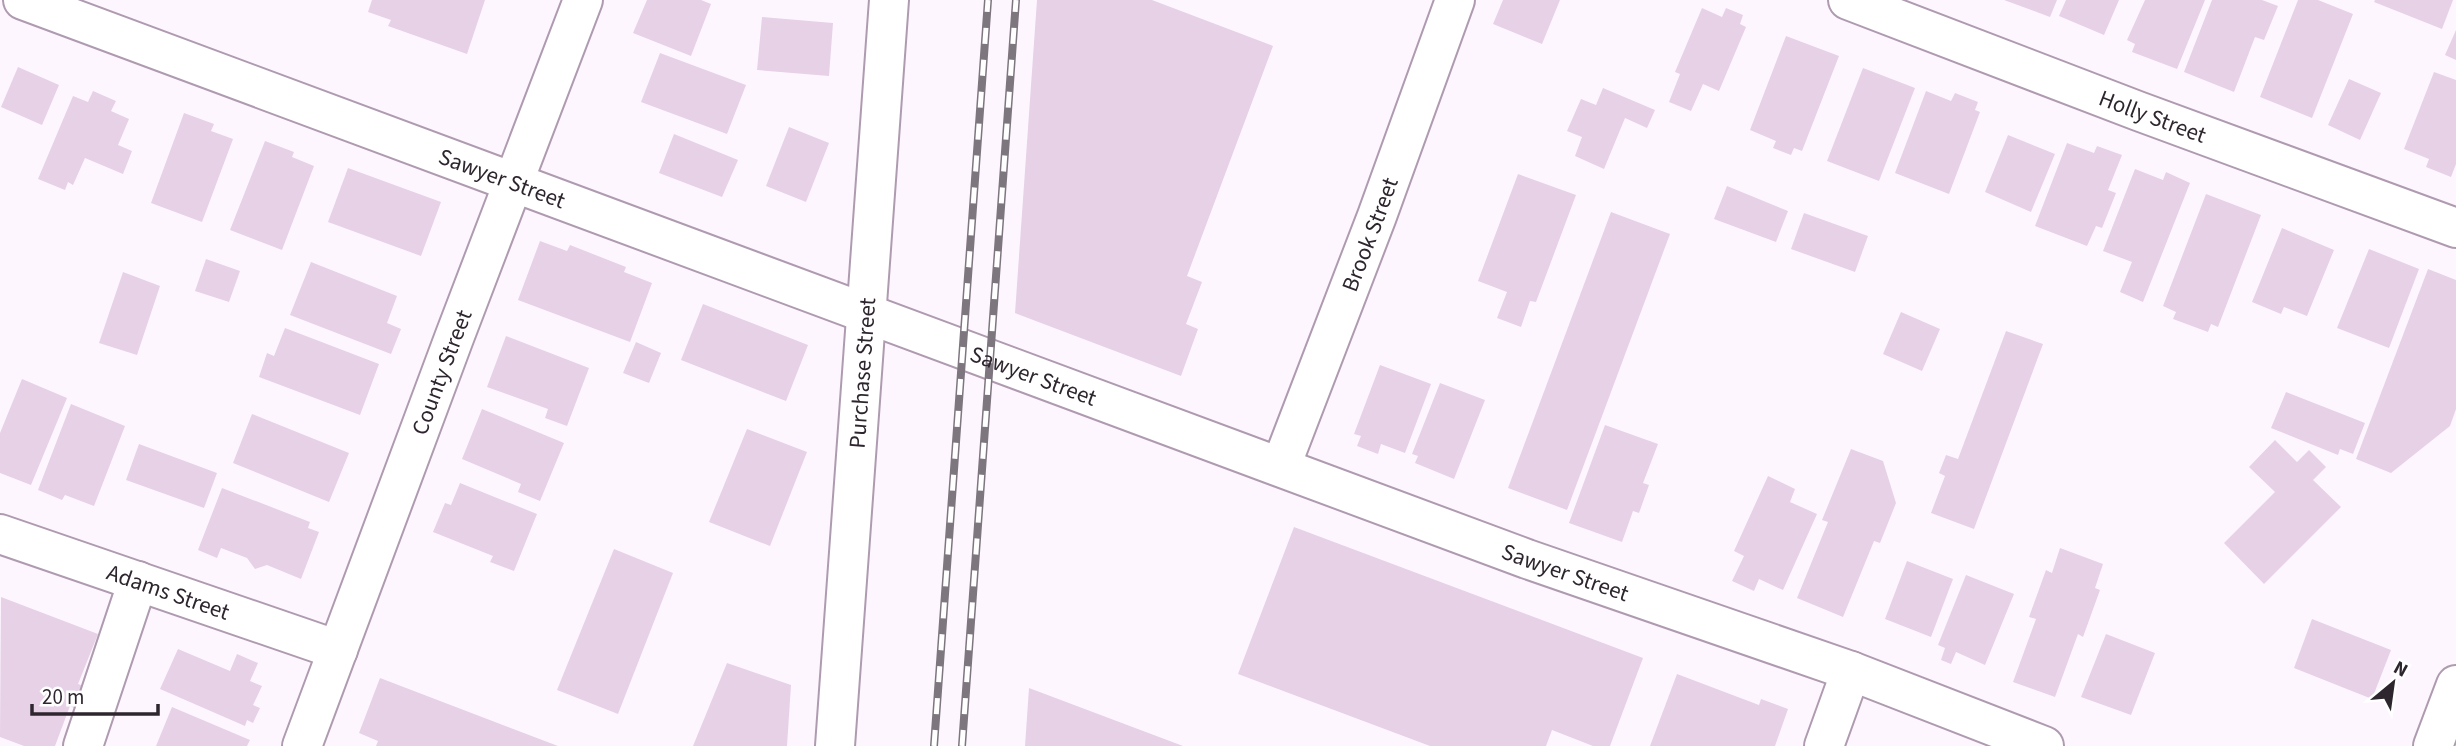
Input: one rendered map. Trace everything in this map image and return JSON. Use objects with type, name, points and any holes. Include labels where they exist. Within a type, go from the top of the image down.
[{"type":"street","name":"Sawyer Street","points":[[23,0],[1527,559],[1851,671],[2044,746]]},
{"type":"street","name":"County Street","points":[[302,746],[583,0]]},
{"type":"street","name":"Purchase Street","points":[[835,746],[889,0]]},
{"type":"street","name":"Brook Street","points":[[1281,466],[1377,216],[1455,0]]},
{"type":"street","name":"Holly Street","points":[[1849,0],[2138,111],[2456,228]]},
{"type":"street","name":"Adams Street","points":[[0,534],[338,650]]},
{"type":"street","points":[[83,746],[138,581]]},
{"type":"street","points":[[1824,746],[1851,671]]},
{"type":"street","points":[[2433,746],[2456,685]]},
{"type":"building","points":[[372,0],[485,0],[467,54],[388,26],[391,20],[368,12]]},
{"type":"building","points":[[647,0],[701,0],[711,4],[691,56],[633,33]]},
{"type":"building","points":[[1037,0],[1152,0],[1273,46],[1187,276],[1202,282],[1186,324],[1198,329],[1181,376],[1015,313]]},
{"type":"building","points":[[1503,0],[1560,0],[1542,44],[1493,24]]},
{"type":"building","points":[[2004,0],[2057,0],[2050,17]]},
{"type":"building","points":[[2066,0],[2119,0],[2104,35],[2059,16]]},
{"type":"building","points":[[2145,0],[2205,0],[2177,69],[2132,52],[2135,44],[2127,40]]},
{"type":"building","points":[[2212,0],[2262,0],[2278,6],[2264,40],[2255,37],[2234,92],[2184,72]]},
{"type":"building","points":[[2298,0],[2318,0],[2353,14],[2312,118],[2260,97]]},
{"type":"building","points":[[2453,0],[2442,29],[2374,2]]},
{"type":"building","points":[[1702,8],[1722,17],[1726,8],[1743,15],[1740,24],[1746,27],[1719,91],[1703,84],[1691,111],[1669,102],[1680,74],[1675,72]]},
{"type":"building","points":[[762,17],[833,23],[829,76],[757,70]]},
{"type":"building","points":[[2456,30],[2456,60],[2445,55]]},
{"type":"building","points":[[1786,36],[1839,56],[1802,151],[1794,148],[1791,155],[1773,148],[1776,141],[1750,130]]},
{"type":"building","points":[[660,53],[746,85],[727,134],[641,102]]},
{"type":"building","points":[[18,67],[59,85],[42,125],[1,107]]},
{"type":"building","points":[[1863,68],[1915,88],[1879,181],[1827,161]]},
{"type":"building","points":[[2434,72],[2456,80],[2456,164],[2451,177],[2426,167],[2429,159],[2404,149]]},
{"type":"building","points":[[2349,79],[2381,93],[2360,140],[2328,125]]},
{"type":"building","points":[[1603,88],[1655,110],[1647,128],[1625,118],[1604,169],[1575,156],[1582,137],[1567,131],[1581,99],[1596,105]]},
{"type":"building","points":[[93,91],[116,101],[111,111],[129,119],[118,145],[132,151],[123,174],[85,158],[73,185],[68,182],[65,190],[38,179],[73,96],[88,102]]},
{"type":"building","points":[[1926,91],[1951,101],[1955,93],[1978,102],[1975,110],[1980,112],[1949,194],[1895,173]]},
{"type":"building","points":[[184,113],[214,124],[211,131],[233,139],[202,222],[151,203]]},
{"type":"building","points":[[789,127],[829,143],[806,202],[766,186]]},
{"type":"building","points":[[674,134],[738,160],[722,197],[659,173]]},
{"type":"building","points":[[2008,135],[2055,154],[2031,212],[1985,192]]},
{"type":"building","points":[[265,141],[294,152],[292,157],[314,166],[282,250],[230,230]]},
{"type":"building","points":[[2067,143],[2094,153],[2097,146],[2122,155],[2108,190],[2116,193],[2102,228],[2096,226],[2087,246],[2035,226]]},
{"type":"building","points":[[348,168],[441,202],[421,256],[328,222]]},
{"type":"building","points":[[2135,169],[2163,180],[2166,172],[2190,183],[2143,302],[2120,292],[2132,262],[2103,251]]},
{"type":"building","points":[[1518,174],[1576,195],[1536,302],[1530,301],[1521,327],[1497,318],[1507,292],[1478,281]]},
{"type":"building","points":[[1727,186],[1788,211],[1776,242],[1714,219]]},
{"type":"building","points":[[2206,194],[2261,215],[2218,327],[2211,324],[2208,332],[2173,319],[2176,312],[2163,306]]},
{"type":"building","points":[[1611,212],[1670,234],[1567,510],[1508,488]]},
{"type":"building","points":[[1804,213],[1868,236],[1855,272],[1791,249]]},
{"type":"building","points":[[2282,228],[2334,250],[2307,316],[2284,307],[2281,314],[2252,302]]},
{"type":"building","points":[[540,241],[567,251],[570,245],[626,267],[624,272],[652,283],[630,342],[518,300]]},
{"type":"building","points":[[2369,249],[2419,269],[2389,348],[2337,328]]},
{"type":"building","points":[[206,259],[240,271],[229,302],[195,291]]},
{"type":"building","points":[[311,262],[397,296],[387,323],[401,329],[391,354],[290,315]]},
{"type":"building","points":[[2428,269],[2456,280],[2456,409],[2450,426],[2391,473],[2356,459]]},
{"type":"building","points":[[123,272],[160,286],[137,355],[99,343]]},
{"type":"building","points":[[703,304],[808,345],[786,401],[681,360]]},
{"type":"building","points":[[1901,312],[1940,329],[1922,371],[1883,354]]},
{"type":"building","points":[[285,328],[379,364],[360,415],[259,377],[267,353],[274,356]]},
{"type":"building","points":[[2006,331],[2043,344],[1974,529],[1931,513],[1945,476],[1939,473],[1946,455],[1958,459]]},
{"type":"building","points":[[506,336],[589,368],[567,426],[545,418],[548,409],[487,387]]},
{"type":"building","points":[[636,342],[661,353],[649,383],[623,373]]},
{"type":"building","points":[[1380,365],[1431,384],[1405,453],[1381,444],[1378,454],[1357,446],[1361,436],[1354,434]]},
{"type":"building","points":[[22,379],[67,398],[31,485],[0,473],[0,433]]},
{"type":"building","points":[[1440,383],[1485,400],[1454,479],[1415,463],[1418,456],[1412,454]]},
{"type":"building","points":[[2286,392],[2365,423],[2353,454],[2340,449],[2338,455],[2271,428]]},
{"type":"building","points":[[71,404],[125,426],[94,506],[65,495],[62,500],[38,490]]},
{"type":"building","points":[[482,409],[564,443],[540,501],[518,492],[521,484],[462,459]]},
{"type":"building","points":[[252,414],[349,453],[329,502],[233,463]]},
{"type":"building","points":[[1605,425],[1658,444],[1643,483],[1649,485],[1639,513],[1633,511],[1622,542],[1569,523]]},
{"type":"building","points":[[747,429],[807,452],[770,546],[709,522]]},
{"type":"building","points":[[2275,440],[2297,462],[2309,450],[2326,467],[2313,480],[2341,507],[2264,584],[2224,543],[2275,492],[2249,467]]},
{"type":"building","points":[[139,444],[217,473],[204,508],[126,480]]},
{"type":"building","points":[[1851,449],[1883,461],[1896,503],[1880,543],[1874,541],[1843,617],[1797,598],[1828,522],[1822,520]]},
{"type":"building","points":[[1768,476],[1795,489],[1790,502],[1817,514],[1783,590],[1759,579],[1754,591],[1732,581],[1744,556],[1734,551]]},
{"type":"building","points":[[460,483],[537,514],[514,571],[490,562],[493,556],[433,532],[445,503],[451,505]]},
{"type":"building","points":[[222,488],[310,522],[308,528],[319,532],[301,579],[267,565],[255,569],[247,558],[221,548],[217,558],[198,550]]},
{"type":"building","points":[[1294,527],[1643,658],[1610,746],[1593,746],[1552,730],[1546,746],[1430,746],[1238,674]]},
{"type":"building","points":[[2060,548],[2103,564],[2095,588],[2100,590],[2083,637],[2078,634],[2055,697],[2013,682],[2036,619],[2029,617],[2046,570],[2052,573]]},
{"type":"building","points":[[614,549],[673,573],[618,714],[557,690]]},
{"type":"building","points":[[1907,561],[1953,579],[1931,637],[1885,619]]},
{"type":"building","points":[[1966,575],[2014,594],[1985,665],[1956,652],[1951,664],[1941,660],[1945,648],[1938,645]]},
{"type":"building","points":[[1,597],[98,634],[78,684],[84,686],[76,709],[70,706],[55,746],[24,746],[0,737]]},
{"type":"building","points":[[2312,619],[2391,650],[2372,699],[2294,668]]},
{"type":"building","points":[[2106,634],[2155,653],[2131,715],[2081,697]]},
{"type":"building","points":[[178,649],[230,671],[237,654],[258,663],[250,681],[262,686],[253,705],[260,708],[253,723],[247,720],[245,726],[160,689]]},
{"type":"building","points":[[727,663],[791,685],[787,746],[693,746]]},
{"type":"building","points":[[1677,674],[1759,705],[1761,699],[1788,709],[1775,746],[1650,746]]},
{"type":"building","points":[[380,678],[558,746],[376,746],[378,741],[359,733]]},
{"type":"building","points":[[1029,688],[1183,746],[1025,746]]},
{"type":"building","points":[[172,707],[250,740],[247,746],[156,746]]},
{"type":"railway","points":[[934,746],[988,0]]},
{"type":"railway","points":[[962,746],[1016,0]]}]
